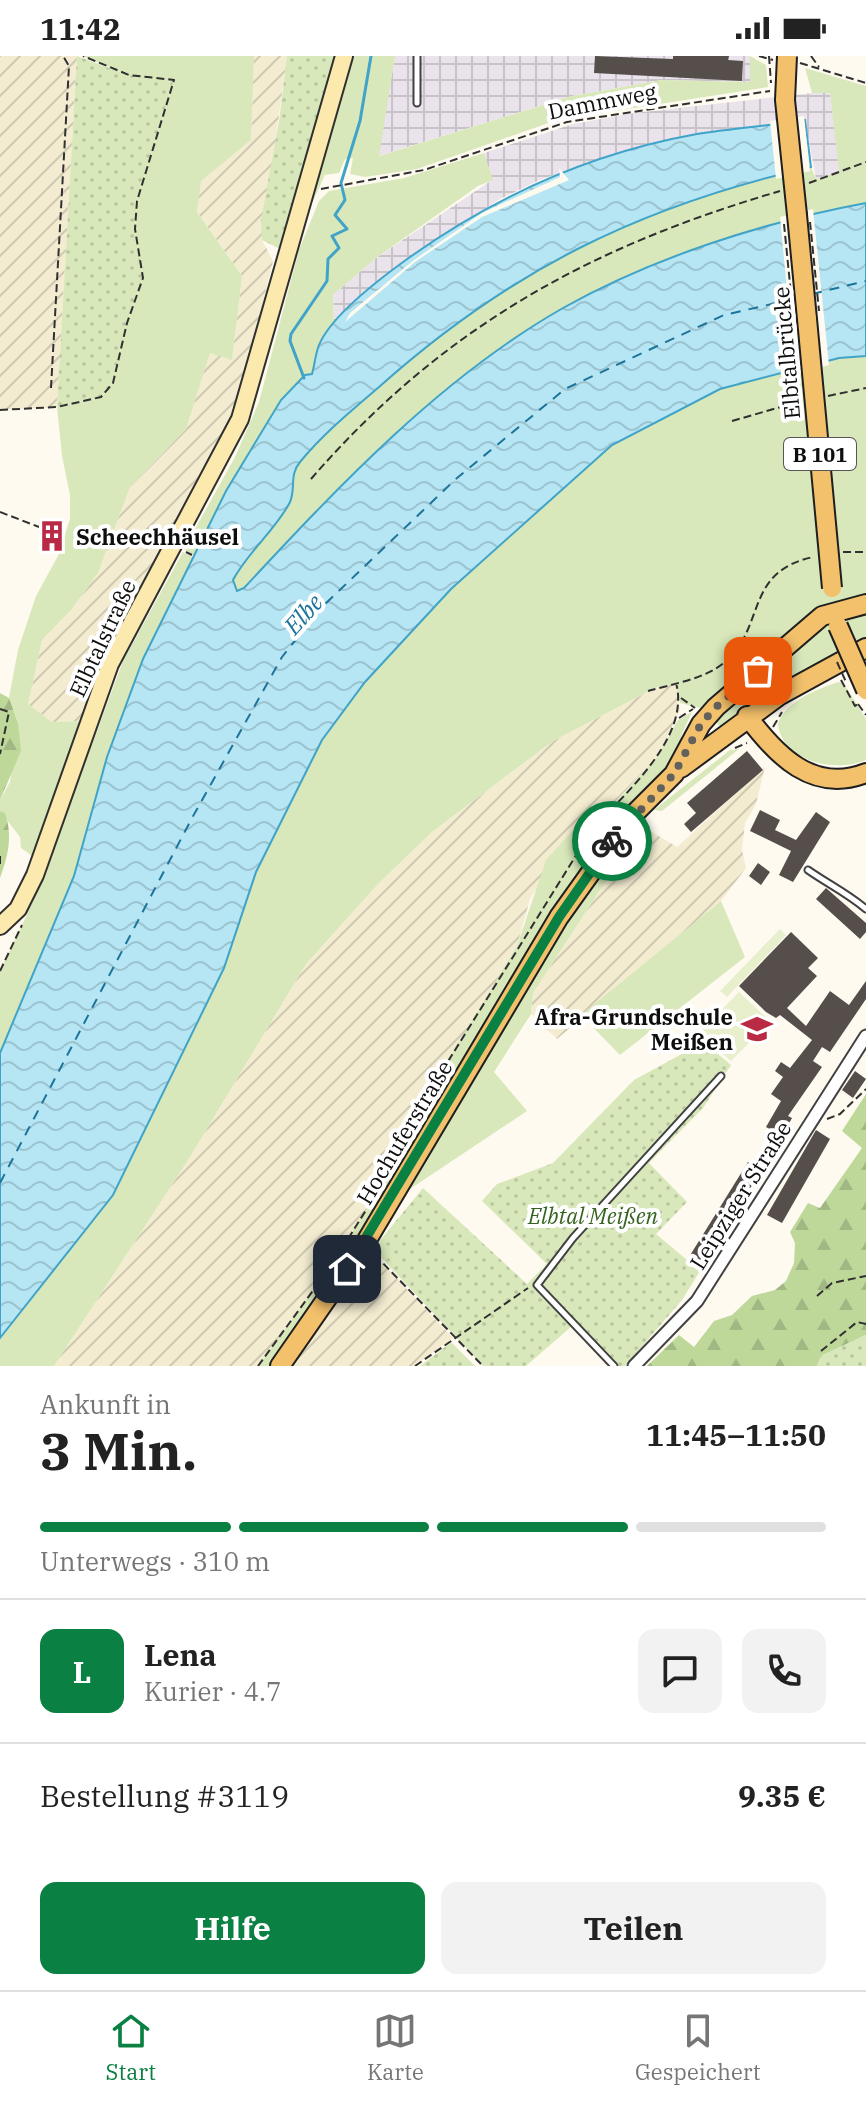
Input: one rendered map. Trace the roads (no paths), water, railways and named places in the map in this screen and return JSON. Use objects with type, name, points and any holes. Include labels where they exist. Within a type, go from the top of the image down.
[{"type":"main road","name":"Elbtalbrücke","points":[[783,59],[832,588],[836,618],[861,699]]},
{"type":"main road","points":[[674,774],[701,724],[716,707],[822,616],[836,618],[866,604]]},
{"type":"main road","points":[[674,774],[747,716],[813,675],[866,648]]},
{"type":"main road","points":[[747,716],[782,757],[807,774],[847,779],[866,773]]},
{"type":"main road","name":"Hochuferstraße","points":[[280,1366],[364,1245],[559,917],[622,828],[674,774]]},
{"type":"street","name":"Elbtalstraße","points":[[0,926],[18,909],[35,875],[113,656],[240,419],[296,234],[344,56]]},
{"type":"street","name":"Leipziger Straße","points":[[634,1366],[697,1301],[866,1036]]},
{"type":"lane","points":[[417,56],[417,103]]},
{"type":"lane","points":[[808,870],[830,885],[842,888],[866,909]]},
{"type":"lane","points":[[614,1366],[537,1285],[573,1238],[721,1076]]},
{"type":"water","name":"Elbe","points":[[805,120],[811,167],[690,201],[580,248],[528,276],[428,346],[338,423],[297,467],[290,502],[233,580],[237,591],[244,588],[354,473],[433,400],[518,336],[563,308],[672,257],[788,220],[866,203],[866,356],[839,358],[720,389],[612,445],[451,589],[365,682],[322,740],[256,872],[224,968],[113,1195],[0,1338],[0,1053],[74,876],[107,757],[143,659],[226,491],[281,400],[305,375],[312,374],[325,333],[359,297],[399,265],[477,214],[546,179],[658,142]]},
{"type":"waterway","points":[[304,378],[290,341],[291,334],[327,281],[328,259],[339,248],[332,236],[347,229],[335,215],[345,200],[341,183],[360,121],[371,56]]},
{"type":"place","name":"Scheechhäusel","points":[[52,536]]},
{"type":"place","name":"Afra-Grundschule Meißen","points":[[757,1029]]},
{"type":"park label","name":"Elbtal Meißen","points":[[593,1215]]}]
